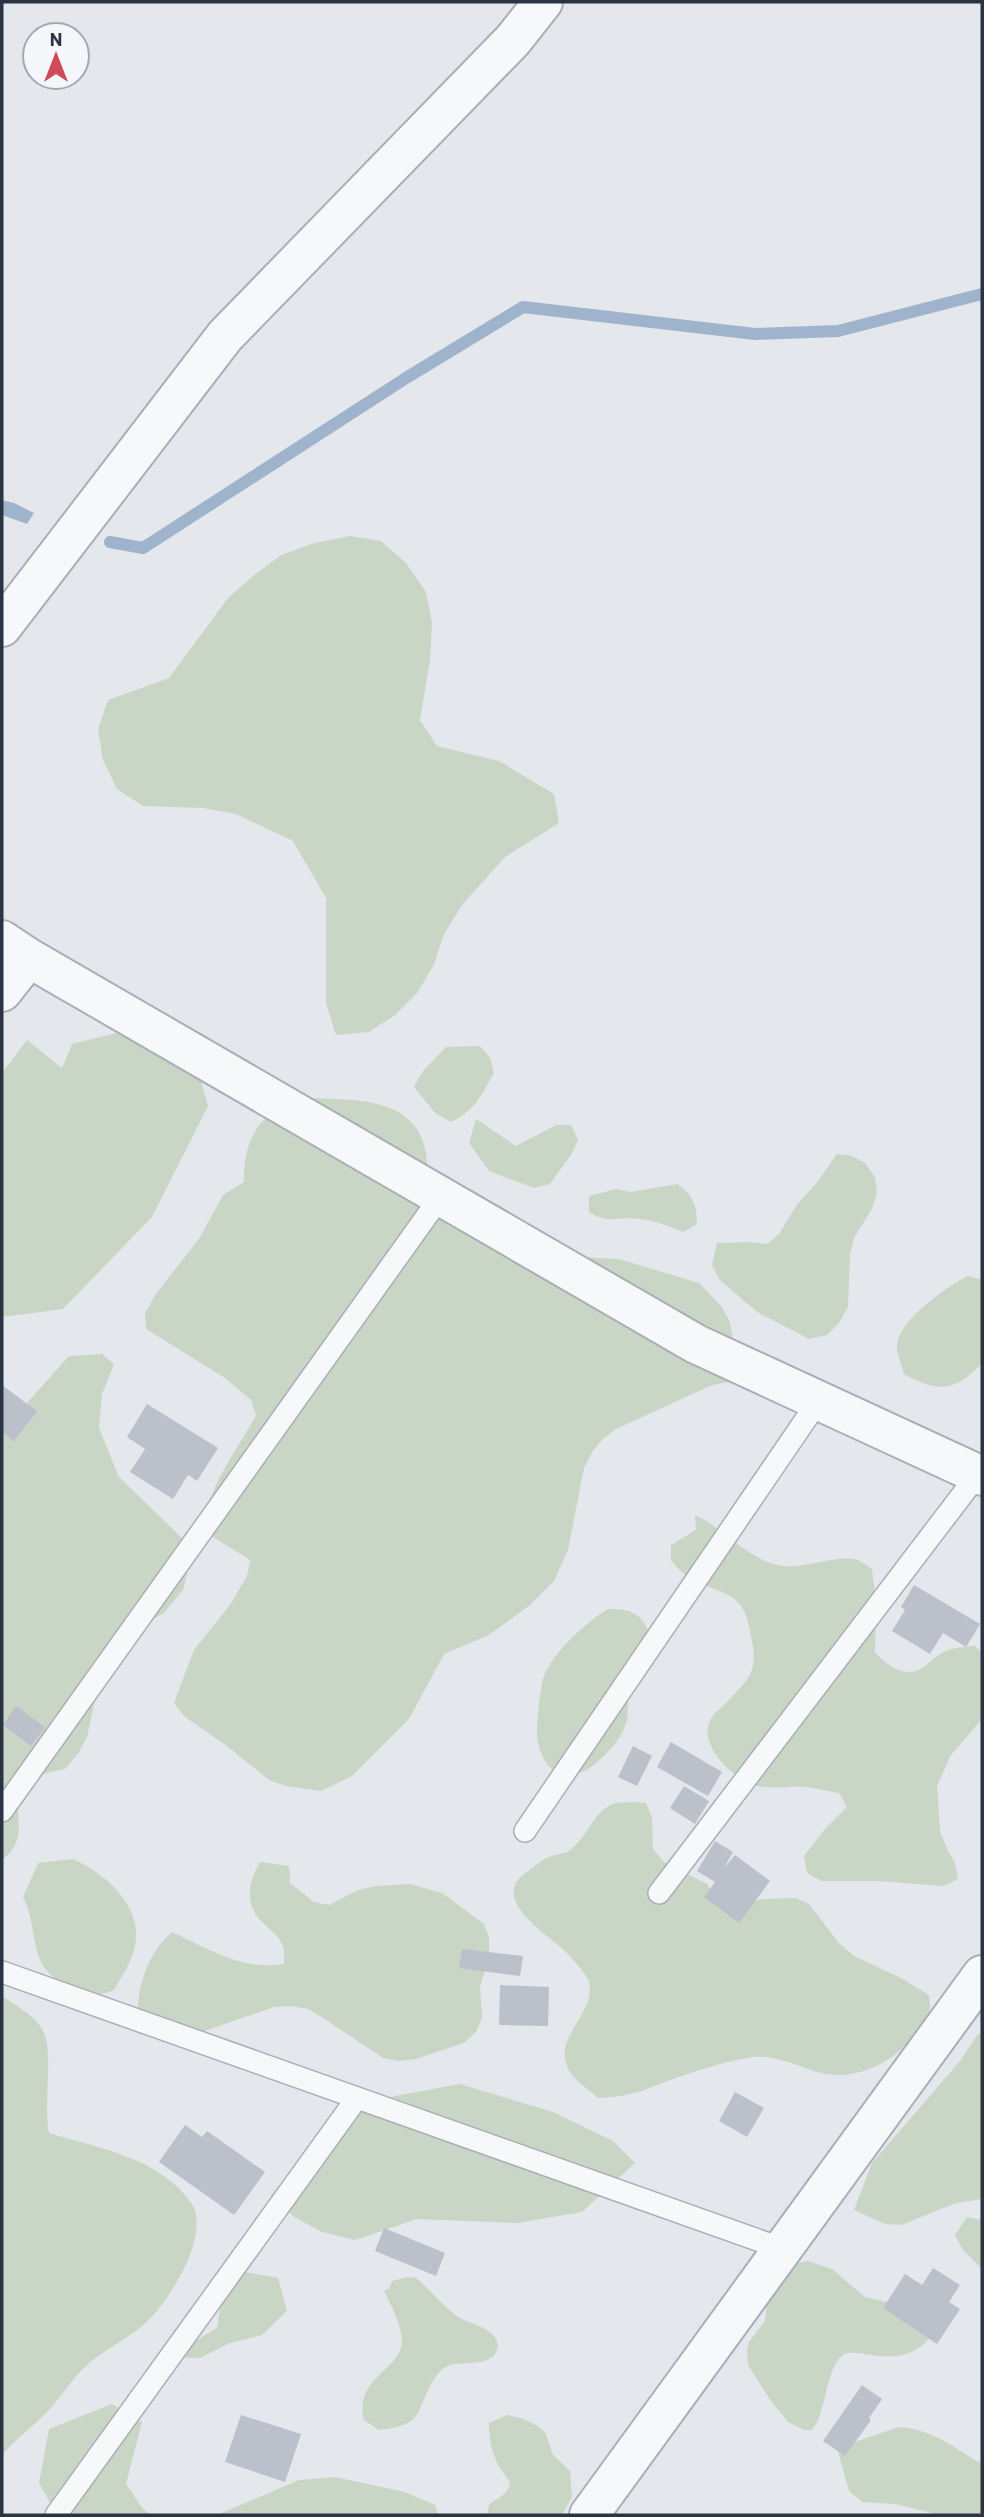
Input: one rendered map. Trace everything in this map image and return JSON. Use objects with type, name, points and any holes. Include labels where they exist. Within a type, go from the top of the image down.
[{"type":"street","points":[[2,627],[225,336],[513,40],[543,2]]},
{"type":"street","points":[[2,992],[15,949],[696,1344],[980,1475]]},
{"type":"street","points":[[589,2515],[982,1975]]},
{"type":"lane","points":[[2,1811],[442,1196]]},
{"type":"lane","points":[[525,1831],[819,1400]]},
{"type":"lane","points":[[659,1893],[980,1475]]},
{"type":"lane","points":[[2,1972],[783,2249]]},
{"type":"lane","points":[[56,2515],[357,2098]]},
{"type":"green space","points":[[350,536],[381,541],[406,563],[426,592],[432,623],[430,660],[420,720],[437,746],[499,761],[554,794],[559,823],[505,857],[462,905],[444,934],[434,964],[418,992],[395,1015],[369,1032],[336,1035],[326,1003],[326,898],[293,841],[236,814],[203,808],[143,806],[117,789],[103,760],[98,729],[108,700],[169,678],[228,598],[253,576],[281,555],[315,543]]},
{"type":"green space","points":[[133,1029],[192,1047],[208,1106],[152,1217],[63,1309],[2,1317],[2,1073],[27,1040],[62,1068],[72,1044]]},
{"type":"green space","points":[[480,1046],[490,1058],[494,1073],[472,1107],[451,1122],[435,1113],[414,1087],[423,1071],[446,1047]]},
{"type":"green space","points":[[310,1098],[378,1104],[408,1119],[418,1131],[425,1148],[430,1196],[575,1257],[619,1259],[699,1283],[722,1307],[730,1322],[738,1368],[730,1382],[712,1385],[616,1429],[603,1439],[584,1468],[568,1550],[554,1581],[530,1605],[489,1635],[444,1654],[409,1719],[352,1776],[321,1791],[286,1786],[269,1780],[185,1717],[174,1703],[194,1650],[230,1605],[247,1576],[250,1560],[210,1535],[206,1519],[207,1508],[218,1481],[256,1415],[251,1400],[225,1378],[146,1329],[145,1313],[155,1295],[199,1239],[223,1195],[244,1182],[247,1150],[259,1126],[280,1108]]},
{"type":"green space","points":[[476,1119],[516,1146],[556,1125],[571,1125],[578,1140],[571,1155],[550,1184],[534,1188],[489,1171],[469,1143]]},
{"type":"green space","points":[[837,1154],[852,1156],[865,1163],[875,1177],[877,1193],[872,1209],[854,1238],[850,1255],[848,1307],[839,1323],[827,1335],[809,1339],[759,1313],[719,1279],[712,1265],[717,1243],[767,1244],[779,1234],[796,1206]]},
{"type":"green space","points":[[677,1184],[690,1196],[696,1211],[697,1224],[683,1232],[650,1221],[608,1219],[589,1212],[589,1196],[616,1189],[631,1192]]},
{"type":"green space","points":[[968,1276],[982,1280],[982,1363],[963,1380],[946,1386],[937,1387],[904,1374],[897,1346],[899,1336],[925,1305]]},
{"type":"green space","points":[[102,1354],[114,1364],[102,1394],[99,1428],[119,1477],[182,1538],[187,1555],[187,1574],[183,1590],[163,1614],[149,1621],[98,1685],[87,1737],[79,1752],[65,1769],[49,1772],[19,1785],[16,1843],[2,1860],[2,1431],[69,1356]]},
{"type":"green space","points":[[695,1515],[770,1563],[792,1566],[850,1559],[858,1560],[872,1569],[876,1602],[875,1652],[900,1671],[919,1670],[942,1653],[958,1648],[975,1646],[982,1653],[982,1719],[951,1755],[937,1786],[940,1831],[955,1863],[958,1879],[943,1886],[877,1881],[822,1881],[807,1873],[804,1856],[824,1830],[847,1807],[839,1793],[807,1787],[773,1788],[754,1785],[737,1776],[720,1760],[709,1740],[710,1721],[750,1675],[754,1659],[753,1649],[746,1617],[737,1601],[691,1579],[671,1560],[671,1545],[696,1530]]},
{"type":"green space","points":[[608,1609],[635,1614],[642,1620],[649,1637],[645,1654],[630,1688],[627,1720],[615,1744],[596,1763],[577,1774],[560,1774],[547,1764],[538,1743],[537,1721],[543,1679],[553,1660],[570,1640]]},
{"type":"green space","points":[[621,1803],[646,1803],[652,1818],[653,1849],[664,1862],[707,1884],[717,1898],[729,1906],[763,1899],[796,1898],[809,1904],[839,1943],[854,1956],[901,1978],[929,1995],[929,2016],[920,2030],[890,2058],[853,2074],[827,2074],[781,2060],[756,2057],[706,2068],[618,2096],[598,2098],[579,2083],[565,2060],[565,2048],[590,1994],[589,1982],[569,1955],[518,1907],[514,1896],[515,1885],[523,1875],[543,1860],[569,1851],[575,1846],[606,1808]]},
{"type":"green space","points":[[73,1859],[98,1873],[109,1883],[128,1905],[133,1918],[136,1931],[132,1958],[114,1990],[104,1993],[90,1994],[73,1989],[57,1980],[44,1967],[37,1952],[23,1897],[38,1863]]},
{"type":"green space","points":[[260,1862],[289,1866],[290,1883],[314,1902],[329,1905],[358,1890],[410,1884],[442,1893],[484,1924],[489,1938],[489,1956],[480,1987],[482,2018],[476,2032],[464,2043],[416,2059],[399,2061],[383,2058],[308,2009],[274,2007],[193,2035],[138,2010],[140,1989],[147,1967],[172,1932],[240,1961],[284,1964],[282,1943],[256,1915],[250,1900],[253,1877]]},
{"type":"green space","points":[[2,1996],[25,2011],[43,2031],[48,2051],[49,2133],[125,2156],[161,2174],[190,2201],[196,2214],[196,2231],[192,2249],[175,2286],[152,2316],[86,2366],[49,2410],[2,2455]]},
{"type":"green space","points":[[982,2033],[982,2199],[956,2203],[901,2225],[885,2224],[854,2210],[872,2163],[960,2061],[978,2034]]},
{"type":"green space","points":[[460,2084],[553,2112],[613,2141],[635,2163],[582,2212],[517,2223],[417,2219],[355,2240],[322,2232],[294,2217],[271,2195],[291,2176],[310,2149],[366,2108],[395,2096]]},
{"type":"green space","points":[[967,2217],[982,2220],[982,2269],[963,2250],[955,2235]]},
{"type":"green space","points":[[808,2261],[832,2269],[865,2297],[898,2305],[929,2339],[917,2349],[904,2354],[843,2355],[837,2361],[829,2380],[817,2422],[812,2430],[804,2430],[788,2422],[771,2401],[748,2365],[747,2350],[749,2342],[765,2321],[767,2301],[792,2264]]},
{"type":"green space","points":[[245,2272],[278,2278],[287,2311],[262,2335],[230,2343],[200,2358],[169,2357],[217,2328],[222,2295]]},
{"type":"green space","points":[[416,2278],[460,2318],[490,2332],[497,2340],[498,2348],[489,2359],[444,2368],[436,2376],[413,2419],[395,2428],[379,2430],[364,2420],[365,2394],[395,2359],[402,2341],[398,2321],[384,2290],[389,2289],[392,2281]]},
{"type":"green space","points":[[112,2404],[142,2422],[126,2484],[144,2510],[152,2515],[63,2515],[54,2510],[39,2483],[49,2429]]},
{"type":"green space","points":[[507,2415],[524,2419],[545,2432],[553,2455],[570,2471],[572,2497],[562,2515],[487,2515],[489,2505],[505,2493],[510,2482],[494,2455],[489,2423]]},
{"type":"green space","points":[[899,2427],[933,2436],[982,2464],[982,2515],[940,2515],[895,2504],[862,2502],[849,2491],[837,2448]]},
{"type":"green space","points":[[335,2477],[405,2492],[435,2505],[438,2515],[217,2515],[299,2480]]},
{"type":"water","points":[[2,500],[34,513],[27,524],[2,515]]},
{"type":"building","points":[[2,1385],[37,1411],[14,1441],[2,1432]]},
{"type":"building","points":[[147,1404],[218,1448],[197,1481],[188,1475],[173,1499],[130,1472],[145,1449],[127,1437]]},
{"type":"building","points":[[914,1585],[980,1624],[966,1647],[943,1633],[930,1654],[892,1631],[905,1610],[901,1607]]},
{"type":"building","points":[[16,1706],[45,1727],[31,1746],[3,1725]]},
{"type":"building","points":[[671,1742],[722,1772],[708,1796],[657,1767]]},
{"type":"building","points":[[633,1746],[652,1756],[637,1786],[618,1777]]},
{"type":"building","points":[[684,1786],[709,1801],[695,1824],[670,1808]]},
{"type":"building","points":[[715,1841],[733,1852],[724,1868],[735,1855],[770,1881],[739,1923],[704,1897],[715,1882],[697,1871]]},
{"type":"building","points":[[462,1949],[523,1956],[520,1976],[459,1968]]},
{"type":"building","points":[[500,1985],[549,1987],[548,2026],[499,2025]]},
{"type":"building","points":[[735,2092],[764,2108],[747,2137],[719,2121]]},
{"type":"building","points":[[185,2125],[202,2137],[207,2131],[265,2172],[234,2215],[159,2162]]},
{"type":"building","points":[[384,2228],[445,2253],[436,2276],[375,2251]]},
{"type":"building","points":[[933,2268],[960,2285],[949,2302],[960,2309],[937,2344],[883,2308],[905,2274],[922,2285]]},
{"type":"building","points":[[862,2385],[882,2399],[869,2418],[871,2420],[845,2456],[823,2441]]},
{"type":"building","points":[[241,2415],[301,2434],[285,2482],[225,2462]]},
{"type":"waterway","points":[[110,542],[143,548],[406,378],[523,307],[755,334],[838,331],[982,294]]}]
